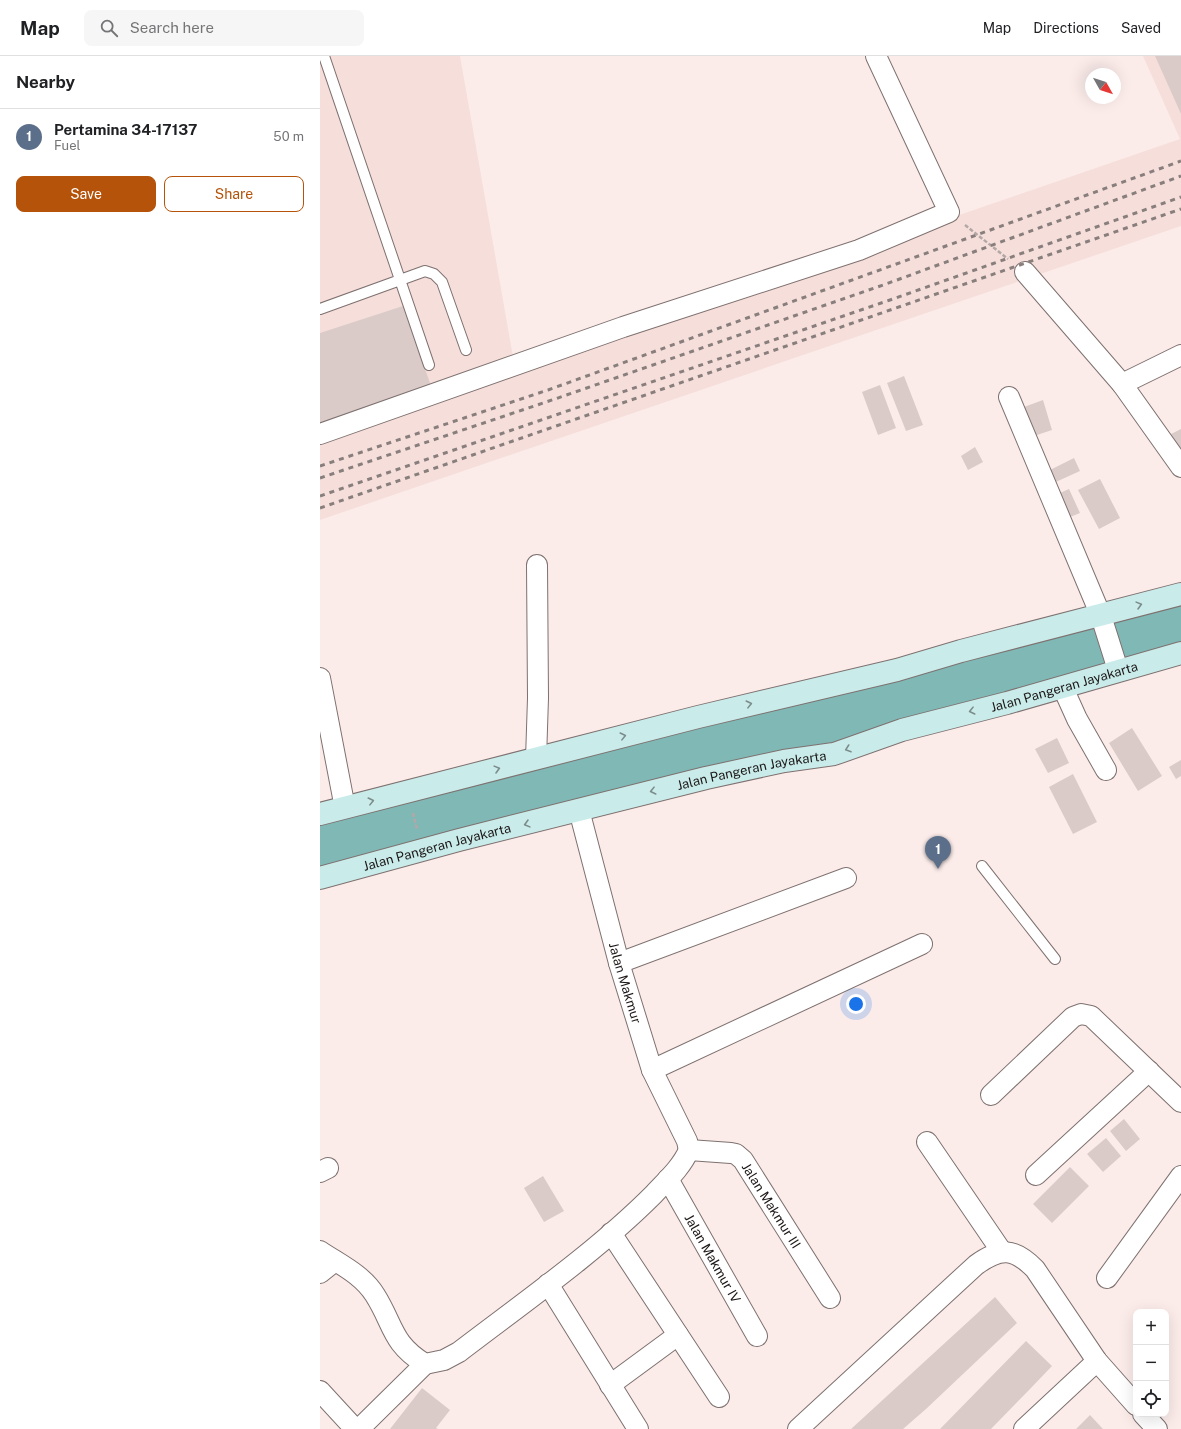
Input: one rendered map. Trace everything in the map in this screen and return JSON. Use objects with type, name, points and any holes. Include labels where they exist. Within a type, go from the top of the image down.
[{"type":"street","points":[[320,434],[624,327],[859,250],[950,212],[876,56]]},
{"type":"street","points":[[1025,272],[1122,384],[1181,467]]},
{"type":"street","points":[[1122,384],[1181,355]]},
{"type":"street","points":[[1009,397],[1103,622],[1116,666]]},
{"type":"street","points":[[536,759],[538,698],[537,565]]},
{"type":"street","points":[[320,814],[698,716],[897,670],[961,651],[1103,622],[1181,594]]},
{"type":"street","name":"Jalan Pangeran Jayakarta","points":[[320,878],[742,769],[834,754],[902,730],[1063,688],[1116,666],[1181,653]]},
{"type":"street","points":[[320,678],[345,808]]},
{"type":"street","points":[[1063,688],[1077,719],[1106,770]]},
{"type":"street","name":"Jalan Makmur","points":[[579,810],[619,963],[652,1070],[687,1141],[689,1150]]},
{"type":"street","points":[[619,963],[846,878]]},
{"type":"street","points":[[652,1070],[922,944]]},
{"type":"street","points":[[991,1095],[1073,1017],[1081,1014],[1091,1016],[1181,1102]]},
{"type":"street","points":[[1036,1174],[1149,1071]]},
{"type":"street","points":[[927,1142],[1002,1252]]},
{"type":"street","points":[[360,1429],[425,1364],[444,1360],[459,1352],[548,1284],[611,1233],[668,1179],[685,1160],[689,1150]]},
{"type":"street","name":"Jalan Makmur III","points":[[689,1150],[731,1153],[736,1154],[743,1160],[830,1298]]},
{"type":"street","points":[[1106,1278],[1181,1176]]},
{"type":"street","name":"Jalan Makmur IV","points":[[668,1179],[757,1336]]},
{"type":"street","points":[[611,1233],[719,1398]]},
{"type":"street","points":[[798,1429],[976,1265],[987,1257],[1002,1252],[1014,1253],[1023,1258],[1035,1269],[1097,1361],[1133,1403]]},
{"type":"street","points":[[325,1262],[359,1276],[375,1294],[398,1341],[410,1354],[425,1364]]},
{"type":"street","points":[[548,1284],[638,1429]]},
{"type":"street","points":[[610,1386],[678,1334]]},
{"type":"street","points":[[1024,1429],[1097,1361]]},
{"type":"street","points":[[320,1391],[355,1429]]},
{"type":"street","points":[[1146,1417],[1157,1429]]},
{"type":"lane","points":[[324,56],[429,365]]},
{"type":"lane","points":[[320,309],[399,279],[425,271],[434,274],[442,282],[466,350]]},
{"type":"lane","points":[[982,866],[1055,959]]},
{"type":"path","points":[[950,212],[1025,272]]},
{"type":"path","points":[[412,810],[419,836]]},
{"type":"shaded area","points":[[320,56],[460,56],[515,368],[1180,139],[1143,56],[1181,56],[1181,226],[320,520]]},
{"type":"water","points":[[1181,594],[1181,653],[320,878],[320,814]]},
{"type":"building","points":[[1155,56],[1181,56],[1181,114]]},
{"type":"building","points":[[403,306],[431,386],[320,426],[320,333]]},
{"type":"building","points":[[904,376],[923,425],[906,431],[887,383]]},
{"type":"building","points":[[880,385],[896,428],[878,435],[862,392]]},
{"type":"building","points":[[1043,400],[1052,430],[1034,436],[1024,407]]},
{"type":"building","points":[[1181,429],[1181,447],[1179,448],[1171,434]]},
{"type":"building","points":[[975,447],[983,462],[968,470],[961,456]]},
{"type":"building","points":[[1074,458],[1080,471],[1047,486],[1042,474]]},
{"type":"building","points":[[1100,479],[1120,518],[1099,529],[1078,490]]},
{"type":"building","points":[[1069,489],[1080,513],[1063,520],[1053,496]]},
{"type":"building","points":[[1132,728],[1162,776],[1138,791],[1109,743]]},
{"type":"building","points":[[1057,738],[1069,763],[1048,773],[1035,749]]},
{"type":"building","points":[[1181,760],[1181,776],[1176,779],[1169,767]]},
{"type":"building","points":[[1073,774],[1097,822],[1073,834],[1049,787]]},
{"type":"building","points":[[1124,1119],[1140,1139],[1126,1151],[1110,1131]]},
{"type":"building","points":[[1106,1138],[1121,1156],[1103,1172],[1087,1154]]},
{"type":"building","points":[[1070,1167],[1089,1186],[1052,1223],[1033,1204]]},
{"type":"building","points":[[543,1176],[564,1211],[544,1222],[524,1188]]},
{"type":"building","points":[[995,1297],[1017,1323],[926,1409],[903,1429],[851,1429]]},
{"type":"building","points":[[1026,1341],[1052,1366],[991,1429],[940,1429]]},
{"type":"building","points":[[422,1388],[450,1410],[436,1428],[438,1429],[390,1429]]},
{"type":"building","points":[[1090,1415],[1103,1429],[1076,1429]]},
{"type":"railway","points":[[320,466],[548,390],[1181,161]]},
{"type":"railway","points":[[320,478],[555,399],[886,284],[1181,176]]},
{"type":"railway","points":[[320,496],[890,300],[1181,197]]},
{"type":"railway","points":[[320,508],[1181,209]]},
{"type":"place","name":"Pertamina 34-17137","points":[[938,869]]}]
